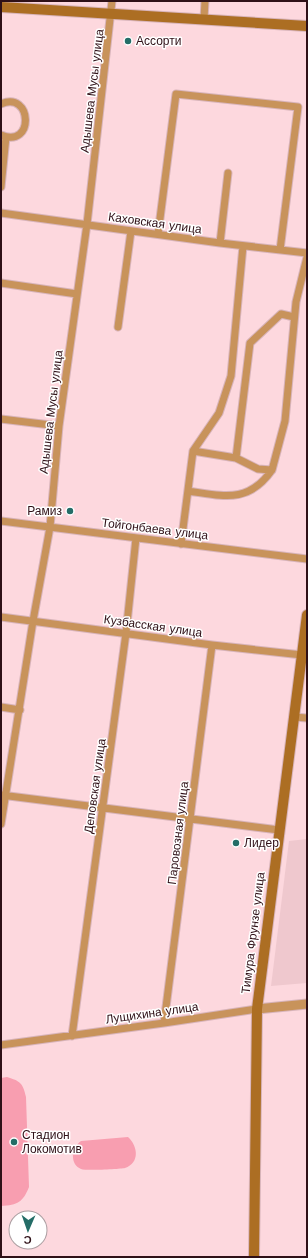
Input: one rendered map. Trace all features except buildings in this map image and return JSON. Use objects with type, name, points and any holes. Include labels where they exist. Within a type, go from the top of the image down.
[{"type":"main road","points":[[1,7],[307,26]]},
{"type":"main road","name":"Тимура Фрунзе улица","points":[[254,1257],[257,1009],[307,615]]},
{"type":"street","name":"Адышева Мусы улица","points":[[1,824],[3,795],[20,710],[33,621],[50,527],[59,426],[87,224],[112,13],[112,1]]},
{"type":"street","points":[[204,19],[205,1]]},
{"type":"street","points":[[158,234],[176,94],[298,107],[280,250]]},
{"type":"street","points":[[1,104],[10,102],[17,104],[22,108],[26,115],[27,121],[21,132],[13,137],[4,136],[1,187]]},
{"type":"street","points":[[220,243],[228,173]]},
{"type":"street","name":"Каховская улица","points":[[1,213],[220,243],[307,253]]},
{"type":"street","points":[[118,327],[131,231]]},
{"type":"street","points":[[181,544],[193,451],[219,413],[231,376],[243,246]]},
{"type":"street","points":[[188,491],[223,496],[241,495],[259,486],[265,481],[272,470],[285,421],[296,302],[307,257]]},
{"type":"street","points":[[1,283],[77,294]]},
{"type":"street","points":[[236,458],[250,343],[281,314],[294,317]]},
{"type":"street","points":[[1,419],[59,426]]},
{"type":"street","points":[[193,451],[236,458],[258,469],[272,470]]},
{"type":"street","name":"Тойгонбаева улица","points":[[1,521],[307,559]]},
{"type":"street","name":"Деповская улица","points":[[72,1036],[126,634],[136,538]]},
{"type":"street","name":"Кузбасская улица","points":[[1,617],[212,645],[302,655]]},
{"type":"street","name":"Паровозная улица","points":[[164,1023],[212,645]]},
{"type":"street","points":[[1,707],[20,710]]},
{"type":"street","points":[[294,717],[307,718]]},
{"type":"street","points":[[3,795],[279,830]]},
{"type":"street","name":"Лущихина улица","points":[[1,1045],[257,1009],[307,1004]]},
{"type":"shaded area","points":[[307,839],[307,983],[271,986],[289,841]]},
{"type":"shaded area","name":"Стадион Локомотив","points":[[7,1077],[20,1083],[24,1089],[26,1097],[29,1187],[19,1202],[12,1205],[1,1206],[1,1078]]},
{"type":"shaded area","points":[[128,1137],[134,1145],[136,1154],[130,1166],[125,1168],[103,1170],[84,1170],[78,1167],[74,1162],[74,1150],[81,1141]]},
{"type":"place","name":"Ассорти","points":[[128,41]]},
{"type":"place","name":"Рамиз","points":[[70,511]]},
{"type":"place","name":"Лидер","points":[[236,843]]},
{"type":"place","name":"Стадион Локомотив","points":[[14,1142]]}]
